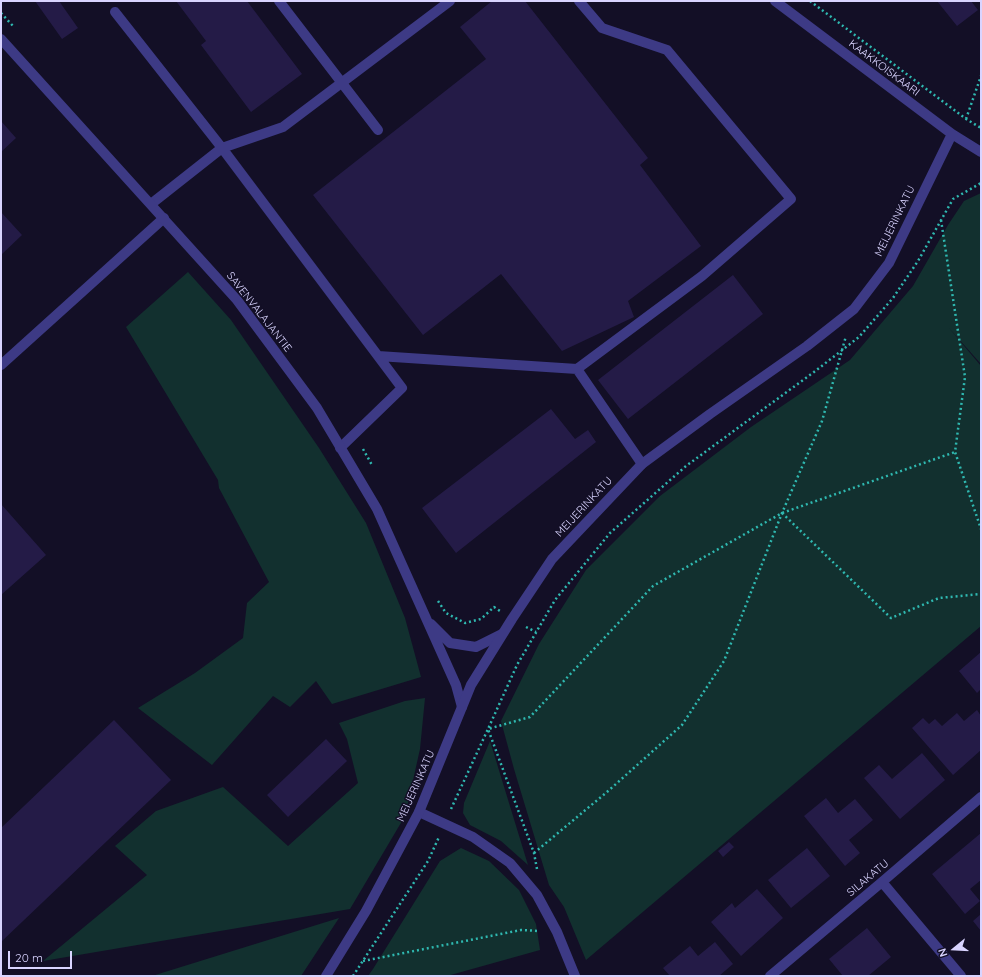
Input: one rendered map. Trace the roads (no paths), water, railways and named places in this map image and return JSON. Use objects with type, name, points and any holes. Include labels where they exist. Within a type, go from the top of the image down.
[{"type":"street","points":[[279,1],[378,130]]},
{"type":"street","points":[[151,204],[222,148],[283,127],[450,1]]},
{"type":"street","points":[[378,356],[577,369],[702,276],[791,199],[667,50],[602,28],[579,1]]},
{"type":"street","name":"KAAKKOISKAARI","points":[[775,1],[952,134],[981,152]]},
{"type":"street","points":[[114,12],[222,148],[402,388],[340,448]]},
{"type":"street","name":"SAVENVALAJANTIE","points":[[1,39],[237,300],[317,408],[377,509],[456,685],[462,707]]},
{"type":"street","name":"MEIJERINKATU","points":[[326,976],[366,911],[419,812],[471,685],[502,634],[552,559],[642,464],[807,346],[854,308],[889,263],[952,134]]},
{"type":"street","points":[[1,365],[164,218]]},
{"type":"street","points":[[577,369],[642,464]]},
{"type":"street","name":"SAVENVALAJANTIE","points":[[427,621],[450,643],[476,647],[502,634]]},
{"type":"street","name":"SILAKATU","points":[[770,976],[981,797]]},
{"type":"street","points":[[419,812],[473,837],[510,863],[537,895],[557,932],[575,976]]},
{"type":"street","points":[[882,882],[961,976]]}]
